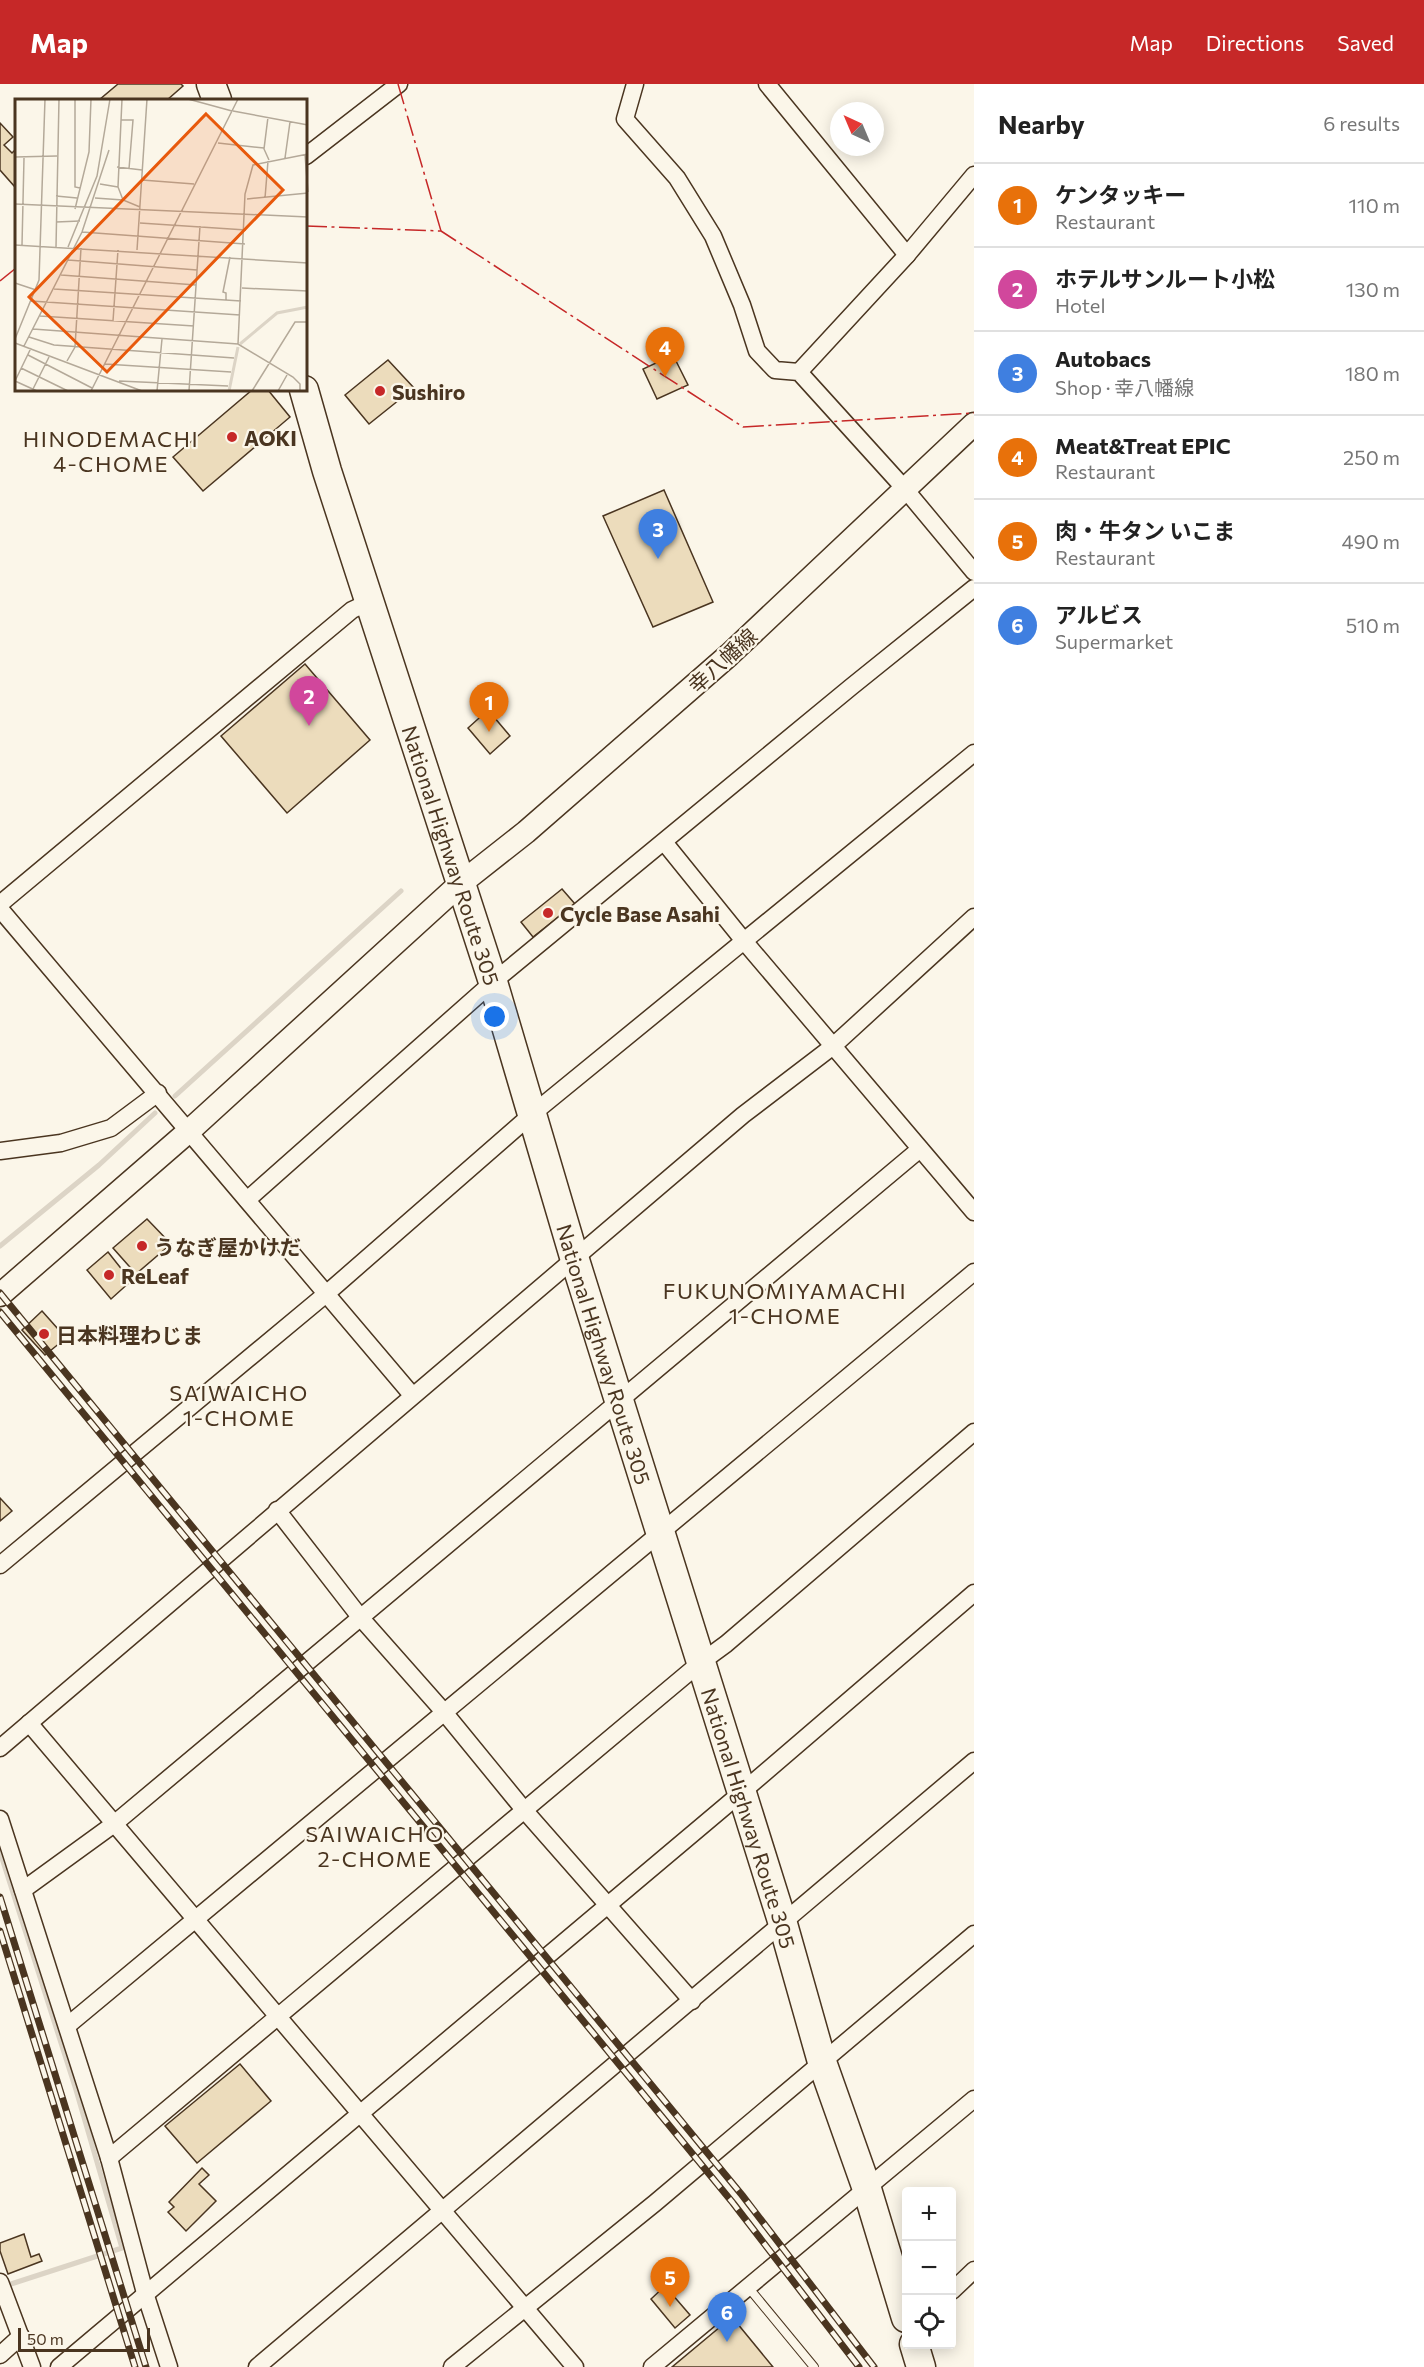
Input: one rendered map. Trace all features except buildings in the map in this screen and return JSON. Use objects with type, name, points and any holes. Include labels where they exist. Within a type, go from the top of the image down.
[{"type":"highway","points":[[211,84],[217,99]]},
{"type":"highway","name":"National Highway Route 305","points":[[305,392],[369,603],[493,982],[618,1400],[783,1924],[822,2062],[867,2189],[902,2305]]},
{"type":"highway","points":[[916,2349],[921,2367]]},
{"type":"street","points":[[308,154],[399,84]]},
{"type":"street","points":[[635,84],[625,120],[677,178],[712,236],[742,305],[757,351],[775,370],[799,372],[905,489],[974,572]]},
{"type":"street","points":[[767,84],[907,255]]},
{"type":"street","points":[[799,372],[907,255],[974,175]]},
{"type":"street","name":"幸八幡線","points":[[0,1295],[189,1131],[460,884],[526,832],[729,655],[974,424]]},
{"type":"street","points":[[247,1200],[493,982],[974,588]]},
{"type":"street","points":[[0,904],[352,610],[369,603]]},
{"type":"street","points":[[0,1565],[326,1294],[531,1115],[974,753]]},
{"type":"street","points":[[664,842],[832,1047],[974,1212]]},
{"type":"street","points":[[0,909],[412,1395]]},
{"type":"street","points":[[0,1748],[412,1395],[575,1260],[743,1114],[832,1047],[974,917]]},
{"type":"street","points":[[0,1151],[61,1143],[111,1128],[158,1093]]},
{"type":"street","points":[[23,1890],[114,1824],[920,1149]]},
{"type":"street","points":[[67,2026],[974,1272]]},
{"type":"street","points":[[109,2158],[700,1663],[726,1644],[974,1432]]},
{"type":"street","points":[[277,1510],[360,1617],[444,1712],[525,1811],[692,2001]]},
{"type":"street","points":[[59,2367],[741,1793],[974,1593]]},
{"type":"street","points":[[29,1723],[441,2212],[575,2367]]},
{"type":"street","points":[[257,2367],[974,1761]]},
{"type":"street","points":[[0,1819],[109,2158],[145,2293],[169,2367]]},
{"type":"street","points":[[453,2367],[655,2203],[974,1934]]},
{"type":"street","points":[[652,2367],[974,2099]]},
{"type":"street","points":[[956,2286],[974,2270]]},
{"type":"street","points":[[0,2282],[32,2367]]},
{"type":"street","points":[[0,2355],[21,2336]]},
{"type":"lane","points":[[748,2287],[814,2367]]},
{"type":"waterway","points":[[175,1096],[401,891]]},
{"type":"waterway","points":[[0,1246],[99,1165],[155,1113]]},
{"type":"waterway","points":[[0,1852],[76,2090],[122,2248],[11,2284]]},
{"type":"railway","points":[[0,1293],[742,2195],[874,2367]]},
{"type":"railway","points":[[0,1312],[733,2203],[859,2367]]},
{"type":"railway","points":[[0,1897],[146,2367]]},
{"type":"railway","points":[[0,1931],[135,2367]]},
{"type":"power","points":[[398,84],[441,231]]},
{"type":"power","points":[[308,226],[441,231],[743,427],[974,413]]},
{"type":"power","points":[[0,281],[15,269]]},
{"type":"place","name":"Meat&Treat EPIC","points":[[665,377]]},
{"type":"place","name":"Sushiro","points":[[380,391]]},
{"type":"place","name":"AOKI","points":[[232,437]]},
{"type":"place","name":"Autobacs","points":[[658,559]]},
{"type":"place","name":"ホテルサンルート小松","points":[[309,726]]},
{"type":"place","name":"ケンタッキー","points":[[489,732]]},
{"type":"place","name":"Cycle Base Asahi","points":[[548,913]]},
{"type":"place","name":"うなぎ屋かけだ","points":[[142,1246]]},
{"type":"place","name":"ReLeaf","points":[[109,1275]]},
{"type":"place","name":"日本料理わじま","points":[[44,1334]]},
{"type":"place","name":"肉・牛タン いこま","points":[[670,2307]]},
{"type":"place","name":"アルビス","points":[[727,2342]]},
{"type":"district","name":"HINODEMACHI 4-CHOME","points":[[111,450]]},
{"type":"district","name":"FUKUNOMIYAMACHI 1-CHOME","points":[[785,1302]]},
{"type":"district","name":"SAIWAICHO 1-CHOME","points":[[239,1404]]},
{"type":"district","name":"SAIWAICHO 2-CHOME","points":[[375,1846]]}]
